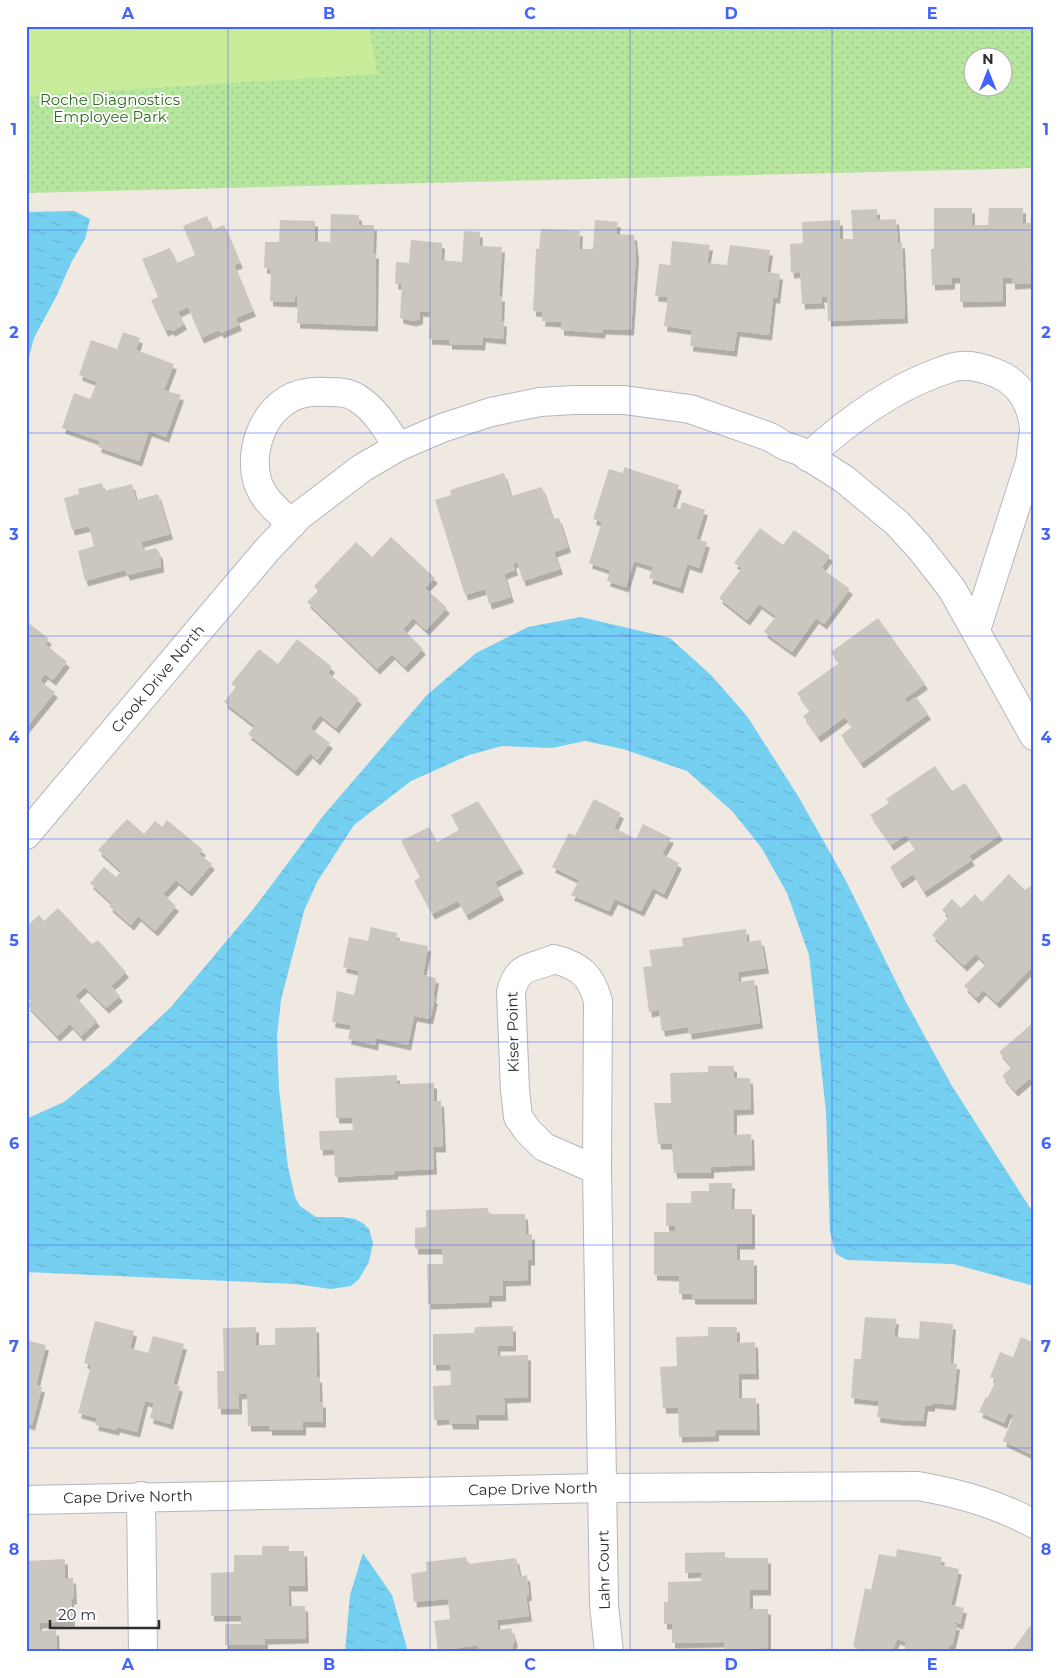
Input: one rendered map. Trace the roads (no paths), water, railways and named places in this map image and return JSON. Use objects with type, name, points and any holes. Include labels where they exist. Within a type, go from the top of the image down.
[{"type":"street","points":[[808,456],[836,432],[891,395],[927,376],[959,366],[975,366],[1006,378],[1012,383],[1027,402],[1033,418],[1034,429],[1030,462],[976,630]]},
{"type":"street","points":[[292,524],[269,502],[258,481],[255,464],[258,440],[265,423],[275,410],[288,399],[311,391],[340,392],[356,397],[381,419],[398,447]]},
{"type":"street","name":"Crook Drive North","points":[[26,835],[260,559],[292,524],[318,500],[362,468],[398,447],[442,428],[491,412],[523,405],[574,400],[624,400],[690,409],[770,437],[808,456],[844,479],[897,523],[942,575],[976,630],[1034,736]]},
{"type":"street","name":"Kiser Point","points":[[597,1170],[554,1153],[544,1147],[528,1131],[518,1117],[514,1090],[511,992],[514,981],[518,976],[528,967],[541,962],[554,960],[579,968],[595,990],[598,1001],[597,1170],[603,1488]]},
{"type":"street","name":"Cape Drive North","points":[[26,1500],[141,1496],[603,1488],[918,1486],[952,1492],[1016,1514],[1034,1524]]},
{"type":"street","name":"Lahr Court","points":[[603,1488],[604,1605],[609,1652]]},
{"type":"street","points":[[141,1496],[143,1652]]},
{"type":"water","points":[[74,211],[90,219],[85,239],[34,338],[26,368],[26,212]]},
{"type":"water","points":[[581,617],[670,638],[711,675],[747,716],[798,796],[845,879],[906,1002],[952,1086],[1034,1214],[1034,1286],[953,1264],[847,1260],[836,1254],[830,1232],[826,1112],[809,955],[787,893],[761,847],[732,811],[687,771],[623,749],[585,741],[552,748],[502,746],[469,755],[411,781],[354,825],[317,882],[304,911],[281,1000],[277,1036],[279,1089],[288,1167],[295,1197],[300,1206],[316,1217],[355,1219],[369,1229],[373,1243],[369,1262],[359,1279],[351,1286],[331,1289],[295,1284],[26,1272],[26,1119],[64,1102],[108,1066],[171,1007],[255,907],[323,816],[427,695],[476,653],[528,627]]},
{"type":"water","points":[[363,1553],[392,1595],[408,1652],[345,1652],[350,1595]]},
{"type":"park label","name":"Roche Diagnostics Employee Park","points":[[110,108]]}]
